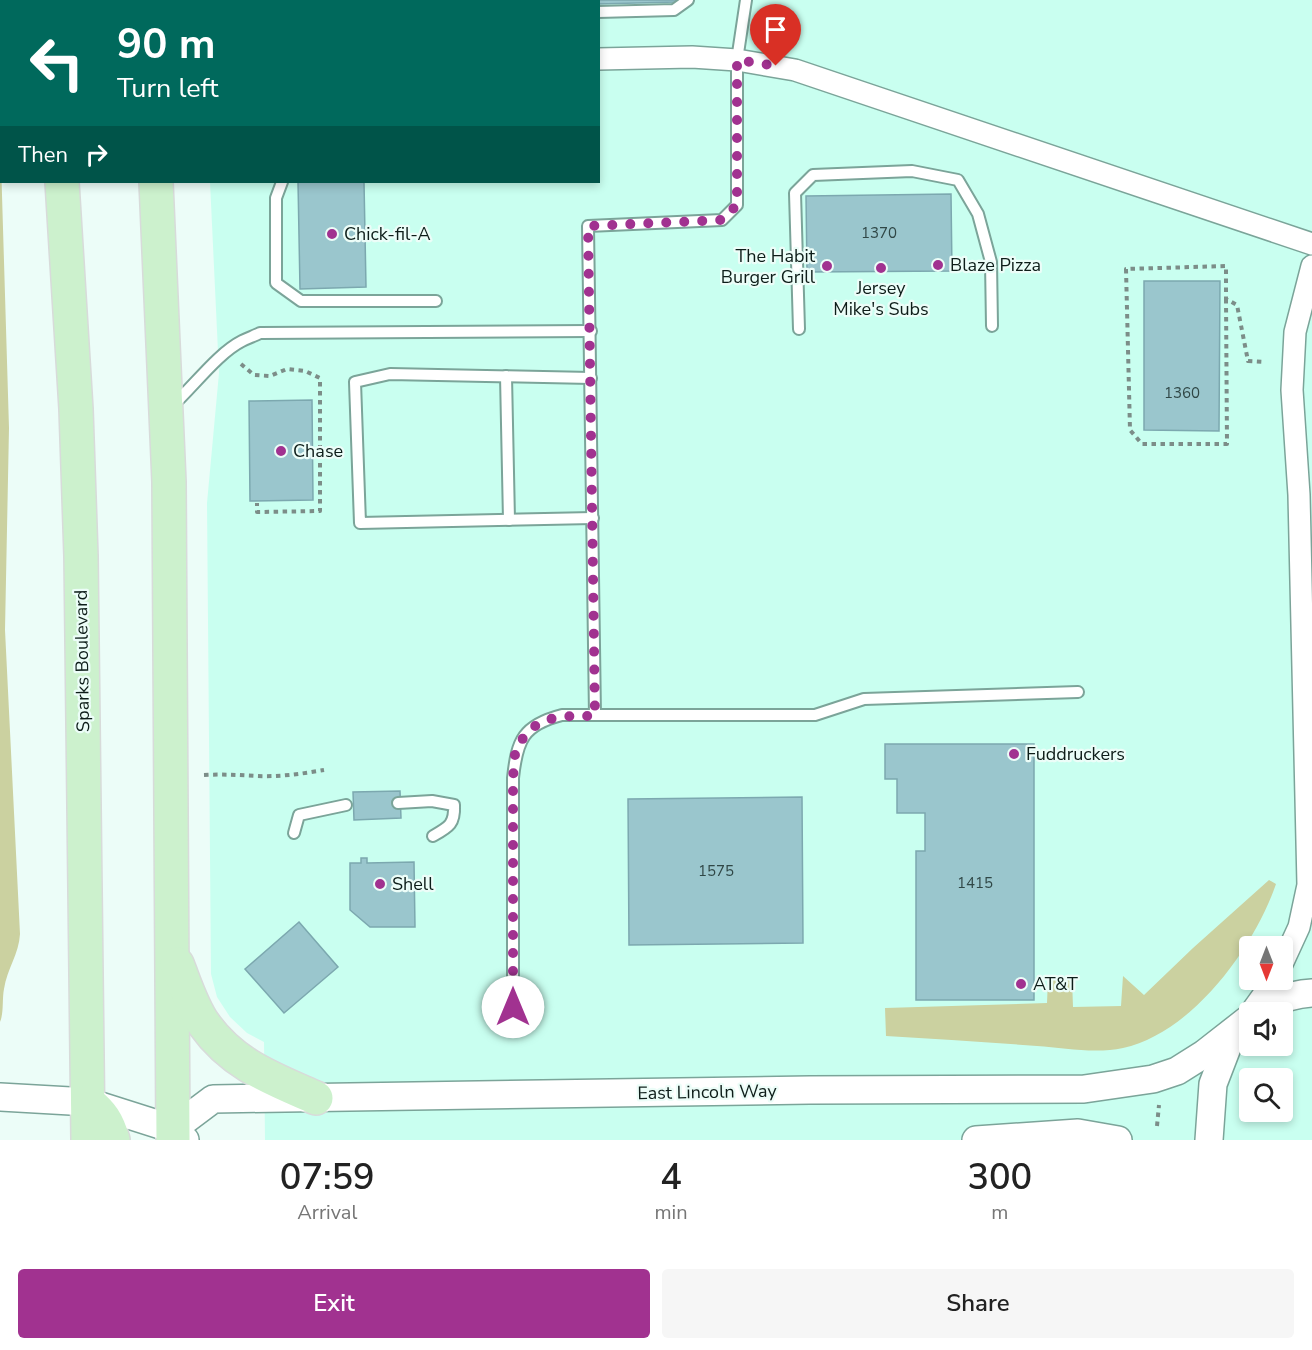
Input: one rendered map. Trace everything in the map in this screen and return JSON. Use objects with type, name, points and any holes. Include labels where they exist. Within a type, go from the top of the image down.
[{"type":"main road","name":"Sparks Boulevard","points":[[62,183],[76,410],[80,533],[87,1140]]},
{"type":"main road","points":[[156,183],[169,494],[171,950],[177,1136]]},
{"type":"main road","points":[[171,950],[204,1023],[223,1046],[239,1061],[316,1098]]},
{"type":"main road","points":[[88,1102],[109,1123],[113,1140]]},
{"type":"street","points":[[600,59],[692,57],[737,60],[795,70],[1312,244]]},
{"type":"street","points":[[1293,940],[1299,927],[1308,885],[1299,495],[1292,380],[1295,332],[1312,266]]},
{"type":"street","name":"East Lincoln Way","points":[[1274,1002],[1298,994],[1312,993]]},
{"type":"street","name":"East Lincoln Way","points":[[177,1136],[213,1099],[810,1090],[1084,1089],[1153,1079],[1177,1071],[1204,1054],[1239,1025]]},
{"type":"street","points":[[1209,1140],[1214,1084],[1239,1034]]},
{"type":"street","points":[[0,1097],[88,1102],[177,1136]]},
{"type":"street","points":[[976,1140],[1078,1133],[1118,1140]]},
{"type":"lane","points":[[600,12],[674,10],[688,0]]},
{"type":"lane","points":[[595,716],[588,226],[722,220],[737,205],[737,60],[746,0]]},
{"type":"lane","points":[[799,329],[795,193],[813,175],[912,171],[958,180],[978,214],[991,262],[992,326]]},
{"type":"lane","points":[[273,183],[276,198],[276,283],[301,301],[436,301]]},
{"type":"lane","points":[[276,198],[282,183]]},
{"type":"lane","points":[[165,412],[191,389],[214,363],[241,341],[260,333],[591,331]]},
{"type":"lane","points":[[591,378],[390,374],[355,382],[360,523],[593,518]]},
{"type":"lane","points":[[506,376],[509,520]]},
{"type":"lane","points":[[513,1007],[513,778],[516,751],[528,731],[543,720],[562,716],[815,715],[864,699],[1078,692]]},
{"type":"lane","points":[[398,803],[432,801],[454,805],[454,818],[446,828],[434,836]]},
{"type":"lane","points":[[294,833],[299,815],[346,806]]},
{"type":"path","points":[[1226,266],[1226,299],[1227,444],[1142,444],[1130,430],[1126,269],[1226,266]]},
{"type":"path","points":[[1226,299],[1237,305],[1248,361],[1265,362]]},
{"type":"path","points":[[238,361],[254,375],[270,376],[287,369],[305,371],[320,378],[320,511],[257,512],[257,503]]},
{"type":"path","points":[[204,775],[228,773],[258,776],[293,775],[324,770]]},
{"type":"path","points":[[1157,1126],[1160,1099]]},
{"type":"shaded area","points":[[600,0],[1312,0],[1312,1140],[265,1140],[264,1042],[247,1033],[230,1017],[217,997],[211,974],[207,503],[219,373],[210,183],[600,183]]},
{"type":"shaded area","points":[[2,183],[9,428],[5,630],[20,934],[18,948],[3,993],[0,1022]]},
{"type":"shaded area","points":[[1269,880],[1276,884],[1253,935],[1239,936],[1239,956],[1217,984],[1173,1025],[1148,1039],[1123,1048],[1091,1051],[886,1036],[885,1008],[1047,1003],[1048,979],[1072,979],[1073,1007],[1121,1006],[1123,976],[1144,995]]},
{"type":"building","points":[[600,0],[676,0],[676,2],[600,4]]},
{"type":"building","name":"Chick-fil-A","points":[[298,183],[364,183],[366,287],[300,289]]},
{"type":"building","points":[[951,194],[952,271],[807,272],[806,196]]},
{"type":"building","points":[[1144,281],[1220,281],[1219,431],[1144,430]]},
{"type":"building","name":"Chase","points":[[312,400],[313,500],[250,501],[249,401]]},
{"type":"building","points":[[885,744],[1034,744],[1034,1000],[916,1000],[916,851],[925,851],[925,813],[897,813],[897,779],[885,779]]},
{"type":"building","points":[[400,791],[401,818],[354,820],[353,792]]},
{"type":"building","points":[[802,797],[803,943],[629,945],[628,799]]},
{"type":"building","points":[[361,858],[367,858],[367,863],[414,862],[415,927],[370,927],[350,910],[350,863],[361,863]]},
{"type":"building","points":[[299,922],[338,967],[284,1013],[245,969]]},
{"type":"place","name":"Chick-fil-A","points":[[332,234]]},
{"type":"place","name":"Blaze Pizza","points":[[938,265]]},
{"type":"place","name":"The Habit Burger Grill","points":[[827,266]]},
{"type":"place","name":"Jersey Mike's Subs","points":[[881,268]]},
{"type":"place","name":"Chase","points":[[281,451]]},
{"type":"place","name":"Fuddruckers","points":[[1014,754]]},
{"type":"place","name":"Shell","points":[[380,884]]},
{"type":"place","name":"AT&T","points":[[1021,984]]},
{"type":"route","points":[[513,1007],[513,778],[516,751],[528,731],[543,720],[562,716],[595,716],[588,226],[722,220],[737,205],[737,60],[776,66]]}]
